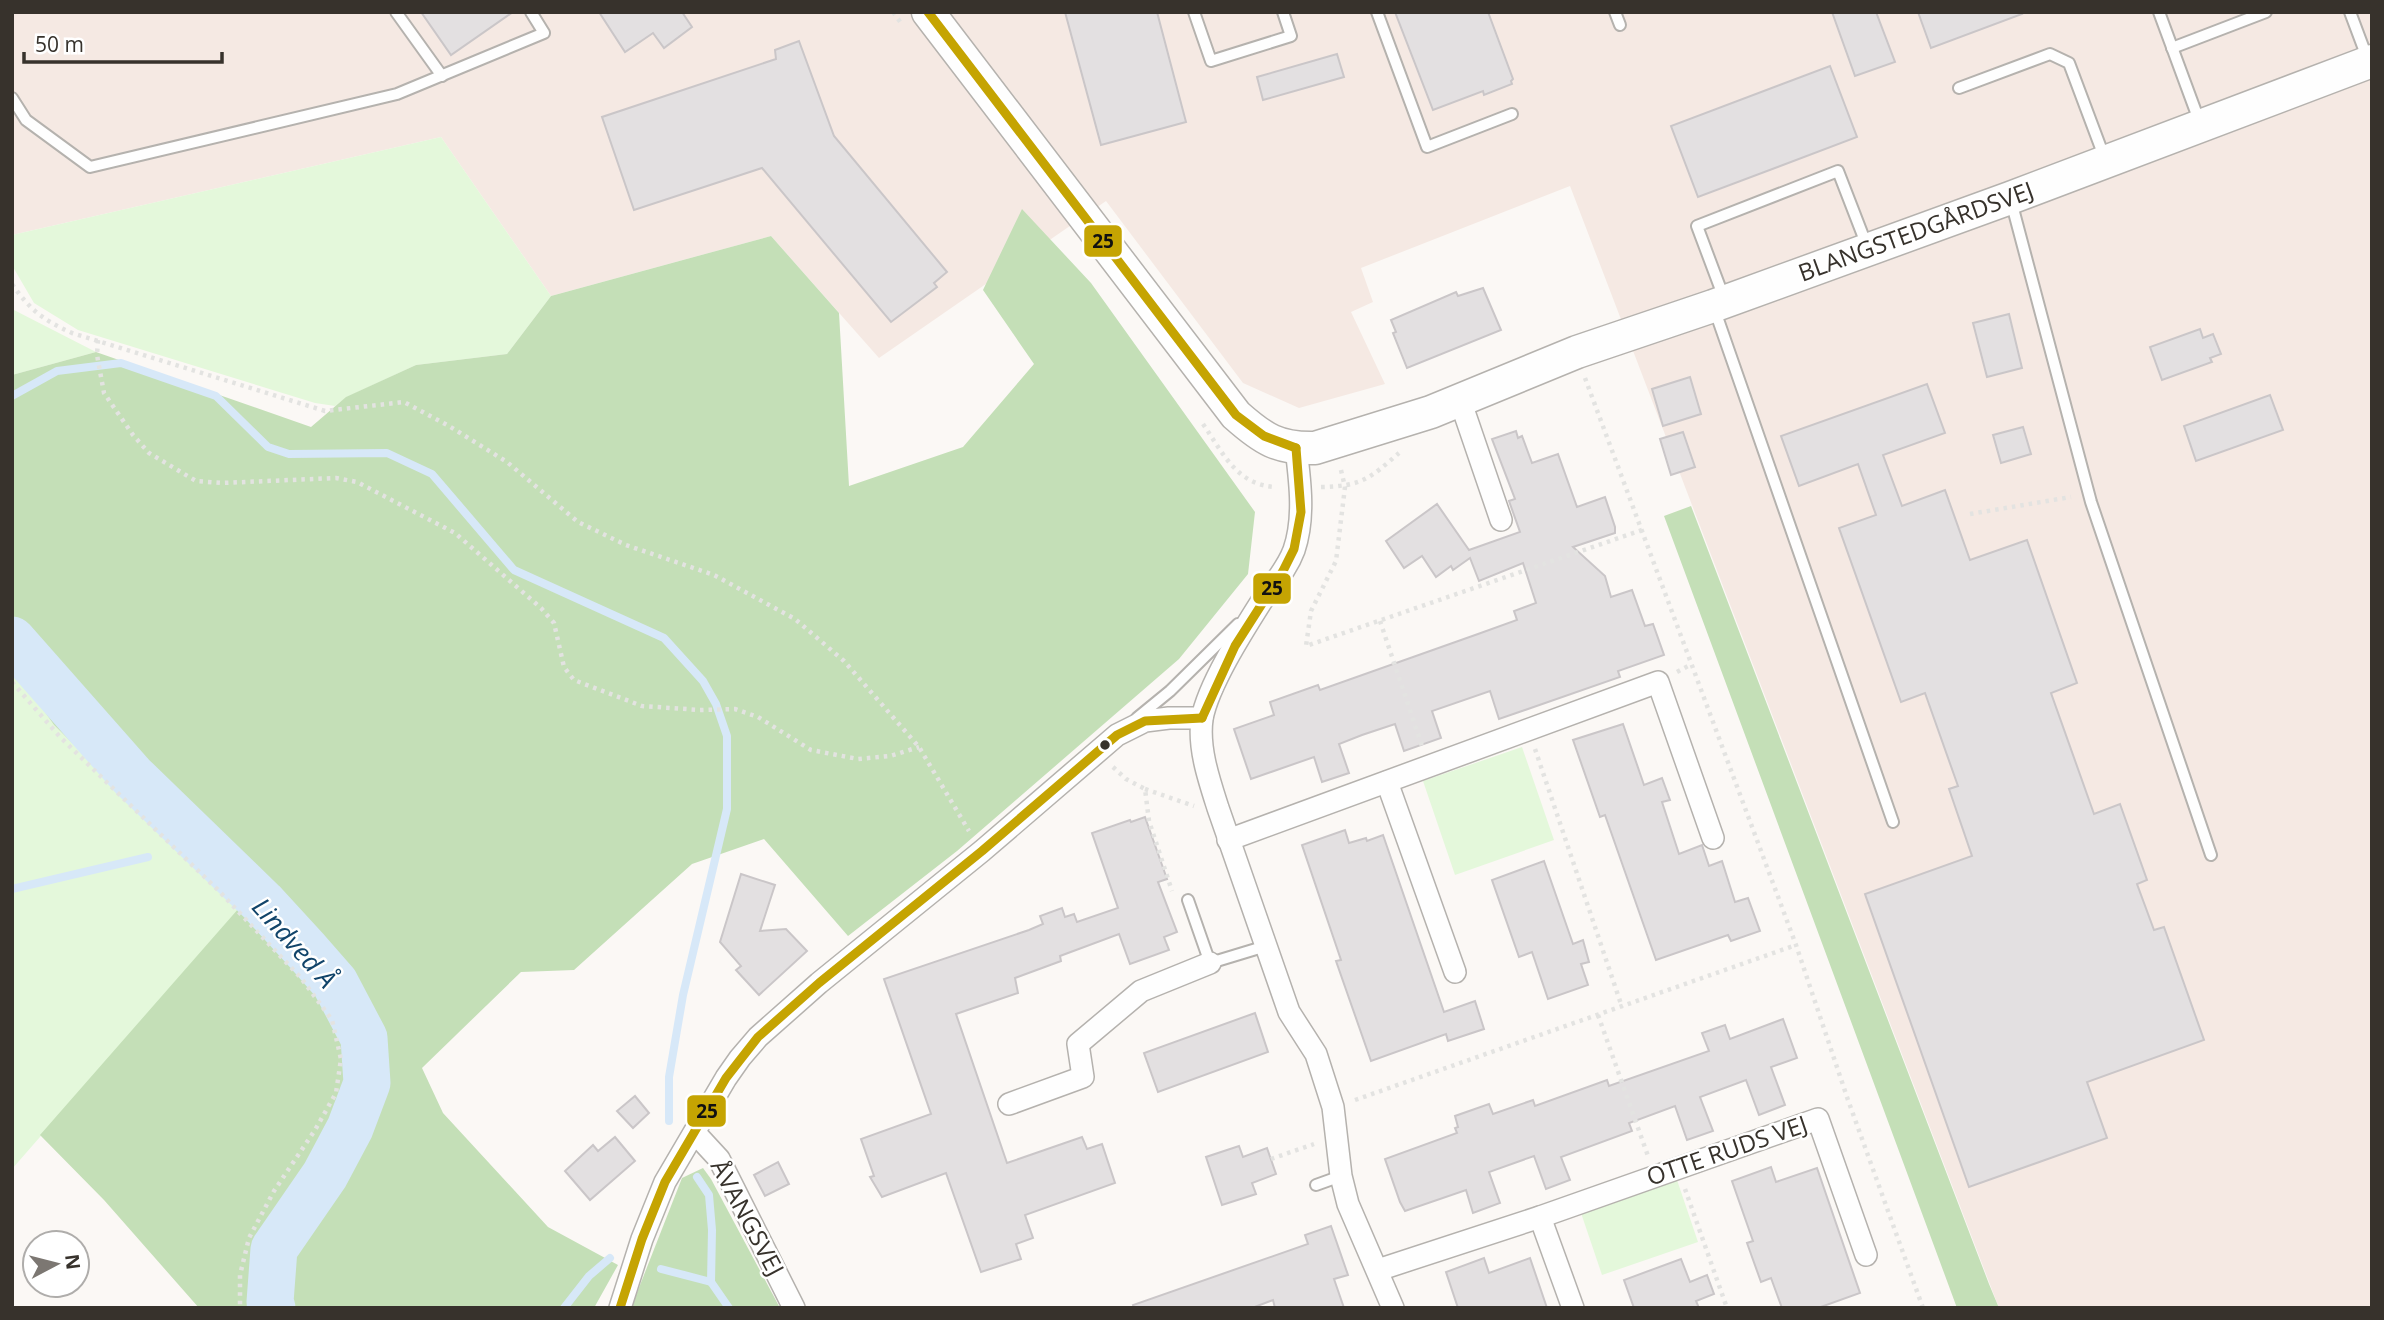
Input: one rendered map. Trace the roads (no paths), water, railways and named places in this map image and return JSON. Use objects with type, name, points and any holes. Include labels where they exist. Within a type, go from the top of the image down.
[{"type":"street","points":[[928,12],[1236,415],[1260,436],[1296,448],[1300,488],[1299,524],[1294,548],[1285,570],[1233,648],[1202,718],[1203,747],[1217,808],[1289,1013],[1316,1054],[1333,1107],[1341,1176],[1348,1204],[1393,1308]]},
{"type":"street","name":"BLANGSTEDGÅRDSVEJ","points":[[1296,448],[1315,447],[1395,424],[1577,352],[2010,198],[2370,62]]},
{"type":"street","points":[[1460,400],[1501,520]]},
{"type":"street","points":[[1228,840],[1658,682],[1713,838]]},
{"type":"street","points":[[622,1302],[642,1239],[665,1182],[740,1058],[770,1026],[861,948],[982,851],[1117,735],[1145,721],[1202,718]]},
{"type":"street","points":[[1387,782],[1455,972]]},
{"type":"street","points":[[1009,1104],[1083,1077],[1078,1044],[1141,991],[1210,963]]},
{"type":"street","name":"OTTE RUDS VEJ","points":[[1378,1270],[1540,1217],[1818,1119],[1866,1255]]},
{"type":"street","name":"ÅVANGSVEJ","points":[[695,1133],[719,1159],[794,1308]]},
{"type":"street","points":[[1540,1217],[1573,1308]]},
{"type":"lane","points":[[396,12],[442,76]]},
{"type":"lane","points":[[12,98],[26,120],[90,167],[397,94],[544,33],[531,12]]},
{"type":"lane","points":[[1194,12],[1211,61],[1291,36],[1283,12]]},
{"type":"lane","points":[[1377,12],[1427,147],[1512,114]]},
{"type":"lane","points":[[1615,12],[1620,25]]},
{"type":"lane","points":[[2158,12],[2201,126]]},
{"type":"lane","points":[[2172,48],[2266,12]]},
{"type":"lane","points":[[2350,12],[2370,62]]},
{"type":"lane","points":[[1959,89],[2050,54],[2069,63],[2106,162]]},
{"type":"lane","points":[[1868,249],[1838,171],[1696,226],[1719,303],[1893,822]]},
{"type":"lane","points":[[2010,198],[2089,494],[2211,855]]},
{"type":"lane","points":[[1117,735],[1170,691],[1265,597]]},
{"type":"lane","points":[[1188,900],[1210,963],[1266,946]]},
{"type":"lane","points":[[1316,1185],[1341,1176]]},
{"type":"waterway","points":[[12,396],[57,371],[121,363],[216,396],[268,447],[289,454],[387,453],[432,474],[514,570],[664,638],[703,681],[716,704],[727,736],[727,809],[683,995],[669,1077],[669,1121]]},
{"type":"waterway","name":"Lindved Å","points":[[12,640],[132,776],[262,902],[307,951],[335,983],[364,1038],[367,1083],[350,1128],[325,1175],[274,1249],[270,1302],[272,1308]]},
{"type":"waterway","points":[[12,889],[148,857]]},
{"type":"waterway","points":[[697,1177],[709,1195],[712,1230],[711,1282]]},
{"type":"waterway","name":"Lindved Å","points":[[564,1308],[589,1276],[610,1258]]},
{"type":"waterway","name":"Lindved Å","points":[[661,1269],[711,1282],[729,1308]]}]
